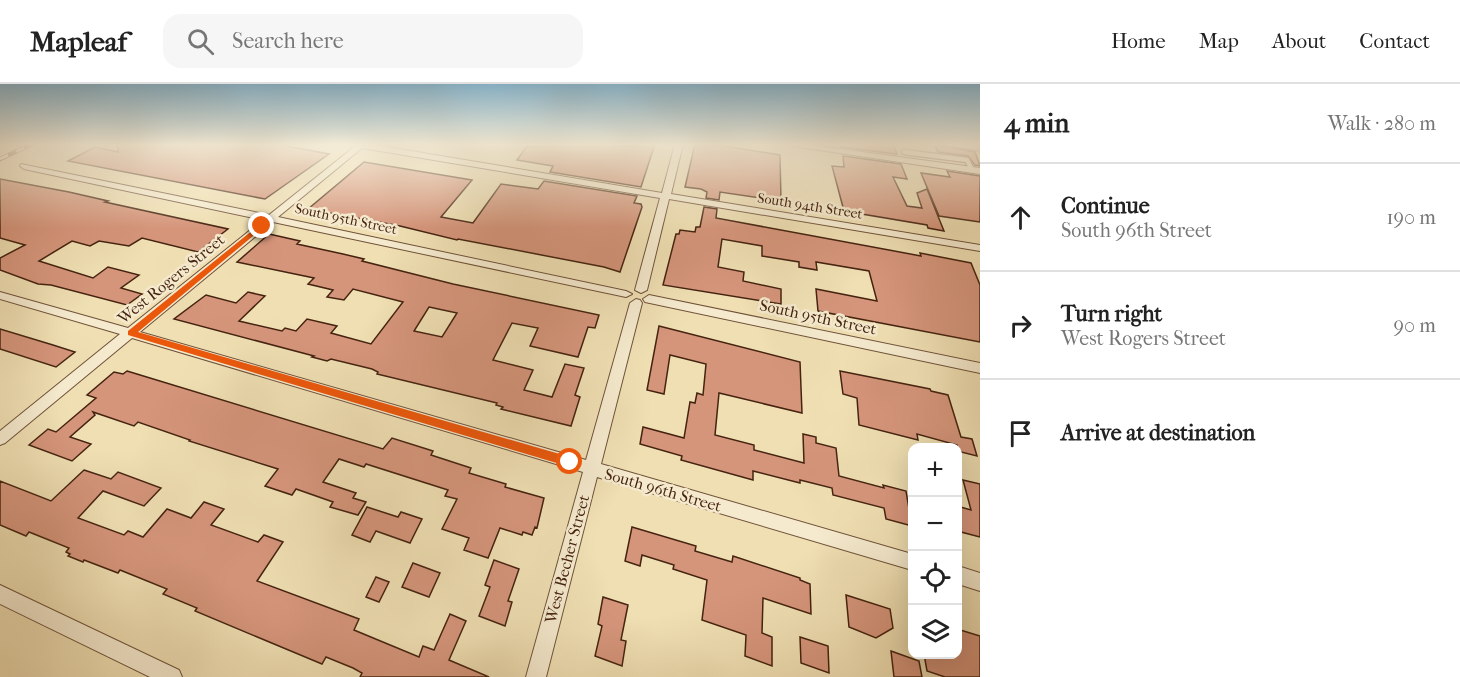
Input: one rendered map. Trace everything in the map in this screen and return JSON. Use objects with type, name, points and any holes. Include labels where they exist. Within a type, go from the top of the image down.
[{"type":"street","name":"South 95th Street","points":[[50,172],[980,368]]},
{"type":"street","name":"West Rogers Street","points":[[0,439],[327,172]]},
{"type":"street","name":"South 94th Street","points":[[519,172],[980,248]]},
{"type":"street","name":"West Becher Street","points":[[536,677],[672,172]]},
{"type":"street","name":"South 96th Street","points":[[0,295],[908,561]]},
{"type":"street","points":[[962,577],[980,582]]},
{"type":"street","points":[[0,594],[172,677]]},
{"type":"building","points":[[123,172],[304,172],[265,199]]},
{"type":"building","points":[[352,172],[422,172],[472,180],[441,217],[473,223],[501,184],[538,189],[544,181],[637,196],[634,203],[641,204],[642,207],[620,272],[308,209]]},
{"type":"building","points":[[550,172],[646,172],[641,187]]},
{"type":"building","points":[[689,172],[780,172],[781,201],[720,192],[719,200],[706,198],[707,192],[701,189],[685,187]]},
{"type":"building","points":[[834,172],[904,172],[907,179],[893,177],[907,206],[922,208],[917,193],[927,189],[944,231],[928,228],[927,225],[844,211]]},
{"type":"building","points":[[947,172],[980,176],[980,222],[939,216],[921,173],[950,177]]},
{"type":"building","points":[[0,179],[69,192],[228,229],[198,252],[142,238],[129,246],[99,241],[90,246],[72,241],[39,261],[93,278],[108,267],[139,275],[121,288],[142,294],[127,305],[51,285],[38,284],[0,270],[0,258],[25,245],[0,238]]},
{"type":"building","points":[[704,207],[717,209],[716,218],[971,263],[980,285],[980,342],[818,311],[816,289],[877,301],[869,271],[816,262],[817,270],[799,267],[799,262],[762,256],[762,246],[722,239],[718,267],[744,272],[743,281],[781,289],[781,304],[663,285],[676,234],[679,234],[680,230],[695,232],[696,227],[700,227]]},
{"type":"building","points":[[269,234],[300,241],[297,244],[364,259],[362,261],[453,284],[599,315],[595,328],[588,327],[578,357],[530,346],[538,328],[512,323],[493,360],[533,370],[524,390],[552,397],[565,364],[584,368],[575,395],[580,397],[571,426],[501,409],[503,407],[496,405],[497,403],[377,374],[378,372],[372,369],[331,359],[327,361],[174,319],[206,295],[236,303],[248,292],[265,296],[239,321],[282,331],[285,328],[296,331],[307,319],[337,326],[331,333],[371,344],[403,302],[353,289],[344,300],[327,297],[333,290],[308,284],[314,278],[237,262]],"holes":[[[429,307],[457,313],[442,337],[414,331]]]},
{"type":"building","points":[[659,326],[800,362],[802,413],[719,393],[715,435],[754,445],[754,450],[804,463],[803,434],[816,437],[816,443],[836,448],[839,476],[884,488],[883,485],[906,491],[908,525],[886,519],[884,508],[833,495],[832,488],[800,480],[800,483],[753,471],[753,480],[681,460],[682,456],[640,444],[643,427],[684,438],[690,402],[695,403],[697,393],[703,395],[706,364],[670,355],[664,394],[647,390]]},
{"type":"building","points":[[0,329],[75,352],[56,367],[0,349]]},
{"type":"building","points":[[127,371],[383,449],[392,438],[433,451],[431,455],[471,468],[469,473],[506,484],[505,487],[544,498],[537,528],[535,527],[532,535],[523,532],[522,535],[500,528],[488,558],[464,550],[469,538],[442,529],[457,499],[445,496],[448,490],[366,464],[364,467],[339,459],[323,482],[356,493],[353,498],[366,502],[358,515],[330,507],[333,502],[296,489],[292,495],[265,486],[278,469],[138,422],[134,426],[93,412],[95,415],[70,437],[91,444],[72,461],[29,445],[48,429],[56,432],[96,398],[87,395],[114,372],[123,374]]},
{"type":"building","points":[[840,371],[930,389],[948,395],[961,437],[972,439],[977,456],[962,452],[962,443],[950,443],[917,434],[918,440],[859,425],[857,398],[843,394]]},
{"type":"building","points":[[84,470],[111,479],[118,472],[161,488],[144,506],[103,491],[78,518],[124,535],[128,531],[143,537],[167,509],[191,518],[204,502],[224,509],[211,525],[258,542],[264,535],[283,542],[257,581],[359,619],[354,630],[419,657],[423,646],[434,650],[450,614],[466,621],[449,660],[489,677],[360,677],[362,673],[326,657],[322,664],[195,611],[197,608],[163,594],[167,589],[120,570],[118,573],[84,560],[83,562],[68,556],[70,554],[66,552],[69,548],[29,532],[26,536],[0,525],[0,481],[51,501]]},
{"type":"building","points":[[963,480],[980,484],[980,537],[962,532],[962,507],[971,510]]},
{"type":"building","points":[[367,507],[398,517],[401,512],[422,519],[410,543],[376,531],[370,542],[352,535]]},
{"type":"building","points":[[632,527],[696,546],[695,551],[732,562],[733,556],[800,578],[810,584],[811,614],[763,598],[762,633],[772,637],[772,666],[745,656],[746,635],[702,620],[707,580],[673,569],[674,565],[642,555],[640,566],[625,561]]},
{"type":"building","points":[[494,560],[519,569],[508,601],[512,602],[505,626],[479,616],[490,587],[485,585]]},
{"type":"building","points":[[413,563],[440,573],[429,597],[402,587]]},
{"type":"building","points":[[376,577],[389,582],[379,602],[366,597]]},
{"type":"building","points":[[846,595],[890,609],[893,628],[876,638],[849,627]]},
{"type":"building","points":[[603,597],[628,605],[621,640],[626,641],[622,666],[595,656],[602,626],[598,624]]},
{"type":"building","points":[[962,631],[980,636],[980,677],[945,677],[927,671],[925,659],[962,659]]},
{"type":"building","points":[[800,637],[828,646],[829,673],[801,663]]},
{"type":"building","points":[[891,651],[908,659],[919,661],[922,677],[894,677]]},
{"type":"route","points":[[262,226],[131,333],[570,462]]}]
